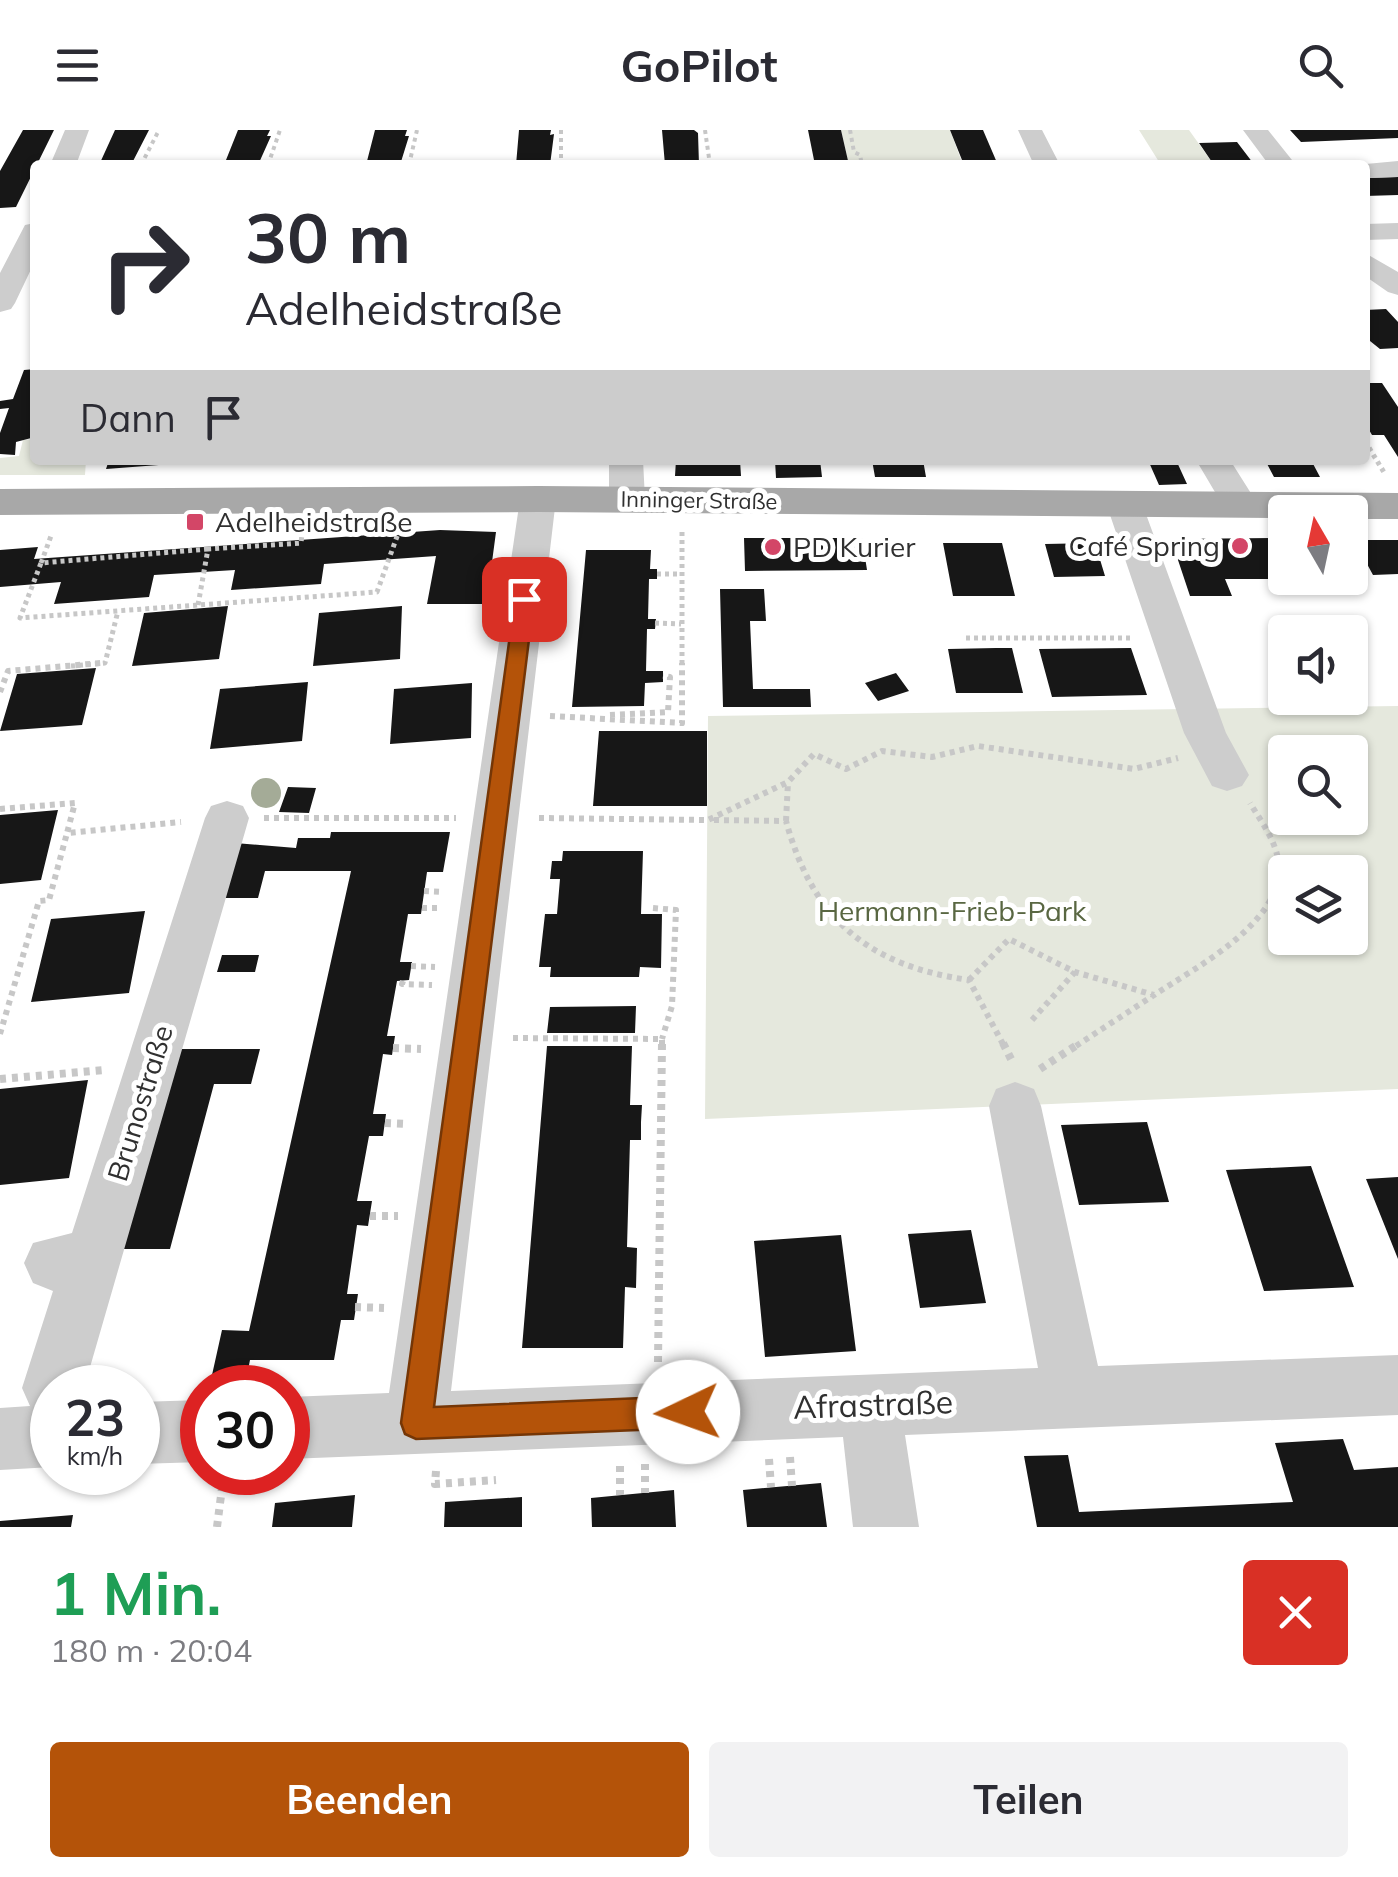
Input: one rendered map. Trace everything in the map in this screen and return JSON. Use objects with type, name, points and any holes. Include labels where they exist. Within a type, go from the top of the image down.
[{"type":"main road","name":"Inninger Straße","points":[[0,502],[538,499],[626,480],[1124,506],[1241,506],[1391,490]]},
{"type":"street","points":[[65,160],[77,130]]},
{"type":"street","points":[[1030,130],[1045,160]]},
{"type":"street","points":[[1255,130],[1279,160]]},
{"type":"street","points":[[1370,170],[1398,169]]},
{"type":"street","points":[[1370,232],[1398,231]]},
{"type":"street","points":[[30,241],[0,307],[30,310]]},
{"type":"street","points":[[1370,266],[1398,286]]},
{"type":"street","points":[[1217,465],[1241,506]]},
{"type":"street","points":[[416,1423],[538,499]]},
{"type":"street","points":[[1124,506],[1172,617],[1220,762]]},
{"type":"street","name":"Brunostraße","points":[[50,1365],[72,1261],[152,1066],[197,871],[227,818]]},
{"type":"street","points":[[1019,1094],[1074,1398]]},
{"type":"street","name":"Afrastraße","points":[[310,1427],[1398,1384]]},
{"type":"street","points":[[870,1406],[886,1527]]},
{"type":"path","points":[[144,160],[160,130]]},
{"type":"path","points":[[270,160],[280,130]]},
{"type":"path","points":[[410,160],[417,130]]},
{"type":"path","points":[[560,160],[561,130]]},
{"type":"path","points":[[704,130],[709,160]]},
{"type":"path","points":[[850,130],[854,152],[861,160]]},
{"type":"path","points":[[1370,450],[1391,490]]},
{"type":"path","points":[[52,534],[20,618],[377,592],[403,519]]},
{"type":"path","points":[[574,716],[682,723],[682,521]]},
{"type":"path","points":[[41,562],[301,543],[302,530]]},
{"type":"path","points":[[198,605],[208,550]]},
{"type":"path","points":[[657,574],[681,574]]},
{"type":"path","points":[[0,692],[8,671],[105,664],[118,611]]},
{"type":"path","points":[[966,638],[1172,617]]},
{"type":"path","points":[[655,623],[681,624]]},
{"type":"path","points":[[509,716],[668,712],[666,676],[681,664]]},
{"type":"path","points":[[708,820],[788,782],[814,754],[846,768],[882,752],[932,757],[978,746],[1134,769],[1220,762],[1260,817],[1280,856],[1278,892],[1256,922],[1019,1094],[969,980]]},
{"type":"path","points":[[788,782],[786,821],[792,852],[820,902],[850,932],[910,969],[969,980]]},
{"type":"path","points":[[0,809],[75,803],[49,900],[39,901],[0,1034]]},
{"type":"path","points":[[67,833],[227,818],[786,821]]},
{"type":"path","points":[[652,908],[676,910],[672,1006],[662,1039],[658,1413]]},
{"type":"path","points":[[969,980],[1009,939],[1075,972],[1154,995]]},
{"type":"path","points":[[1032,1020],[1075,972]]},
{"type":"path","points":[[467,1038],[662,1039]]},
{"type":"path","points":[[0,1079],[40,1080],[152,1066]]},
{"type":"path","points":[[217,1527],[221,1495]]},
{"type":"green space","points":[[841,130],[950,130],[961,160],[848,160]]},
{"type":"green space","points":[[1139,130],[1189,130],[1210,160],[1158,160]]},
{"type":"green space","points":[[30,439],[30,465],[86,465],[85,475],[0,475],[0,458],[19,456],[23,440]]},
{"type":"green space","name":"Hermann-Frieb-Park","points":[[1368,706],[1398,706],[1398,1089],[705,1119],[708,716],[1268,708],[1268,715],[1368,715]]},
{"type":"building","points":[[23,130],[54,130],[39,160],[30,160],[30,179],[16,207],[0,208],[0,171]]},
{"type":"building","points":[[115,130],[149,130],[134,160],[101,160]]},
{"type":"building","points":[[238,130],[270,130],[260,160],[226,160]]},
{"type":"building","points":[[375,130],[407,130],[405,136],[409,136],[402,160],[367,160]]},
{"type":"building","points":[[519,130],[551,130],[550,135],[554,134],[551,160],[516,160]]},
{"type":"building","points":[[662,130],[698,133],[699,160],[665,160]]},
{"type":"building","points":[[808,130],[841,130],[848,160],[814,160]]},
{"type":"building","points":[[950,130],[983,130],[996,160],[962,160]]},
{"type":"building","points":[[1290,130],[1398,130],[1398,138],[1301,142]]},
{"type":"building","points":[[1237,142],[1251,160],[1211,160],[1199,143]]},
{"type":"building","points":[[1398,177],[1398,195],[1370,196],[1370,178]]},
{"type":"building","points":[[1386,309],[1398,322],[1398,348],[1380,349],[1370,341],[1370,310]]},
{"type":"building","points":[[30,369],[30,438],[16,442],[15,455],[0,454],[0,433],[9,408],[0,409],[0,401],[13,399],[24,370]]},
{"type":"building","points":[[1370,383],[1382,383],[1398,407],[1398,457],[1384,435],[1372,435]]},
{"type":"building","points":[[107,465],[159,465],[106,469]]},
{"type":"building","points":[[676,465],[740,465],[741,476],[675,476]]},
{"type":"building","points":[[775,465],[821,465],[822,477],[776,478]]},
{"type":"building","points":[[873,465],[924,465],[926,477],[875,477]]},
{"type":"building","points":[[1150,465],[1178,465],[1187,484],[1159,485]]},
{"type":"building","points":[[1268,465],[1314,465],[1320,477],[1274,477]]},
{"type":"building","points":[[440,530],[496,532],[492,562],[501,563],[499,577],[488,577],[484,604],[427,604],[436,556],[324,564],[321,584],[231,590],[235,570],[154,575],[149,597],[54,604],[61,582],[0,587],[0,550],[38,547],[34,559]]},
{"type":"building","points":[[744,538],[862,538],[867,570],[745,571]]},
{"type":"building","points":[[1268,538],[1268,579],[1225,579],[1232,596],[1190,596],[1171,539]]},
{"type":"building","points":[[1368,540],[1398,540],[1398,574],[1373,575],[1368,566]]},
{"type":"building","points":[[943,543],[1002,543],[1015,596],[953,596]]},
{"type":"building","points":[[1095,543],[1105,576],[1054,577],[1045,544]]},
{"type":"building","points":[[586,550],[651,550],[650,569],[657,569],[657,579],[649,579],[648,619],[656,619],[655,629],[647,629],[646,671],[663,671],[663,682],[645,683],[644,706],[572,707]]},
{"type":"building","points":[[720,589],[764,589],[766,621],[750,621],[753,689],[810,689],[811,707],[723,707]]},
{"type":"building","points":[[228,606],[219,659],[132,666],[144,613]]},
{"type":"building","points":[[402,606],[400,659],[313,666],[319,613]]},
{"type":"building","points":[[1012,648],[1023,693],[956,693],[948,649]]},
{"type":"building","points":[[1131,648],[1147,695],[1052,697],[1039,649]]},
{"type":"building","points":[[96,668],[82,725],[0,731],[17,674]]},
{"type":"building","points":[[896,673],[909,691],[878,701],[865,683]]},
{"type":"building","points":[[308,682],[302,741],[210,749],[220,689]]},
{"type":"building","points":[[472,683],[471,738],[390,744],[394,689]]},
{"type":"building","points":[[599,731],[707,731],[707,806],[593,806]]},
{"type":"building","points":[[288,787],[316,788],[309,813],[279,812]]},
{"type":"building","points":[[58,810],[41,880],[0,884],[0,815]]},
{"type":"building","points":[[331,832],[450,832],[443,872],[427,872],[421,914],[408,914],[400,962],[412,962],[409,980],[397,981],[387,1036],[395,1036],[392,1055],[383,1054],[373,1114],[386,1114],[383,1136],[369,1136],[357,1201],[372,1201],[368,1226],[357,1225],[347,1294],[358,1294],[354,1320],[341,1320],[334,1360],[250,1360],[249,1365],[214,1365],[222,1330],[249,1331],[351,871],[265,871],[258,898],[219,898],[235,843],[296,848],[298,838],[330,838]]},
{"type":"building","points":[[563,851],[643,851],[641,914],[662,914],[661,968],[640,967],[639,977],[550,977],[551,967],[539,967],[545,914],[557,914],[560,879],[550,879],[552,861],[562,861]]},
{"type":"building","points":[[145,911],[129,993],[31,1002],[51,919]]},
{"type":"building","points":[[222,955],[259,955],[255,972],[217,972]]},
{"type":"building","points":[[636,1006],[635,1033],[547,1033],[550,1007]]},
{"type":"building","points":[[547,1046],[632,1046],[630,1105],[642,1105],[641,1140],[630,1140],[627,1247],[637,1248],[636,1288],[625,1287],[623,1348],[522,1348]]},
{"type":"building","points":[[180,1049],[260,1049],[251,1084],[214,1084],[170,1249],[123,1249]]},
{"type":"building","points":[[88,1080],[69,1178],[0,1185],[0,1089]]},
{"type":"building","points":[[1147,1122],[1169,1202],[1079,1205],[1061,1125]]},
{"type":"building","points":[[1311,1166],[1354,1287],[1264,1291],[1226,1170]]},
{"type":"building","points":[[1398,1177],[1398,1259],[1366,1179]]},
{"type":"building","points":[[971,1230],[986,1303],[920,1308],[908,1234]]},
{"type":"building","points":[[841,1235],[856,1351],[765,1357],[754,1241]]},
{"type":"building","points":[[1343,1439],[1354,1470],[1398,1467],[1398,1527],[1037,1527],[1024,1456],[1068,1455],[1079,1512],[1293,1502],[1275,1443]]},
{"type":"building","points":[[821,1483],[827,1527],[747,1527],[743,1490]]},
{"type":"building","points":[[674,1490],[676,1527],[592,1527],[591,1498]]},
{"type":"building","points":[[355,1495],[352,1527],[272,1527],[275,1503]]},
{"type":"building","points":[[522,1497],[522,1527],[444,1527],[445,1502]]},
{"type":"building","points":[[73,1515],[71,1527],[0,1527],[0,1521]]},
{"type":"place","name":"Adelheidstraße","points":[[195,522]]},
{"type":"place","name":"Café Spring","points":[[1240,546]]},
{"type":"place","name":"PD Kurier","points":[[773,547]]},
{"type":"route","points":[[524,599],[416,1423],[688,1412]]}]
